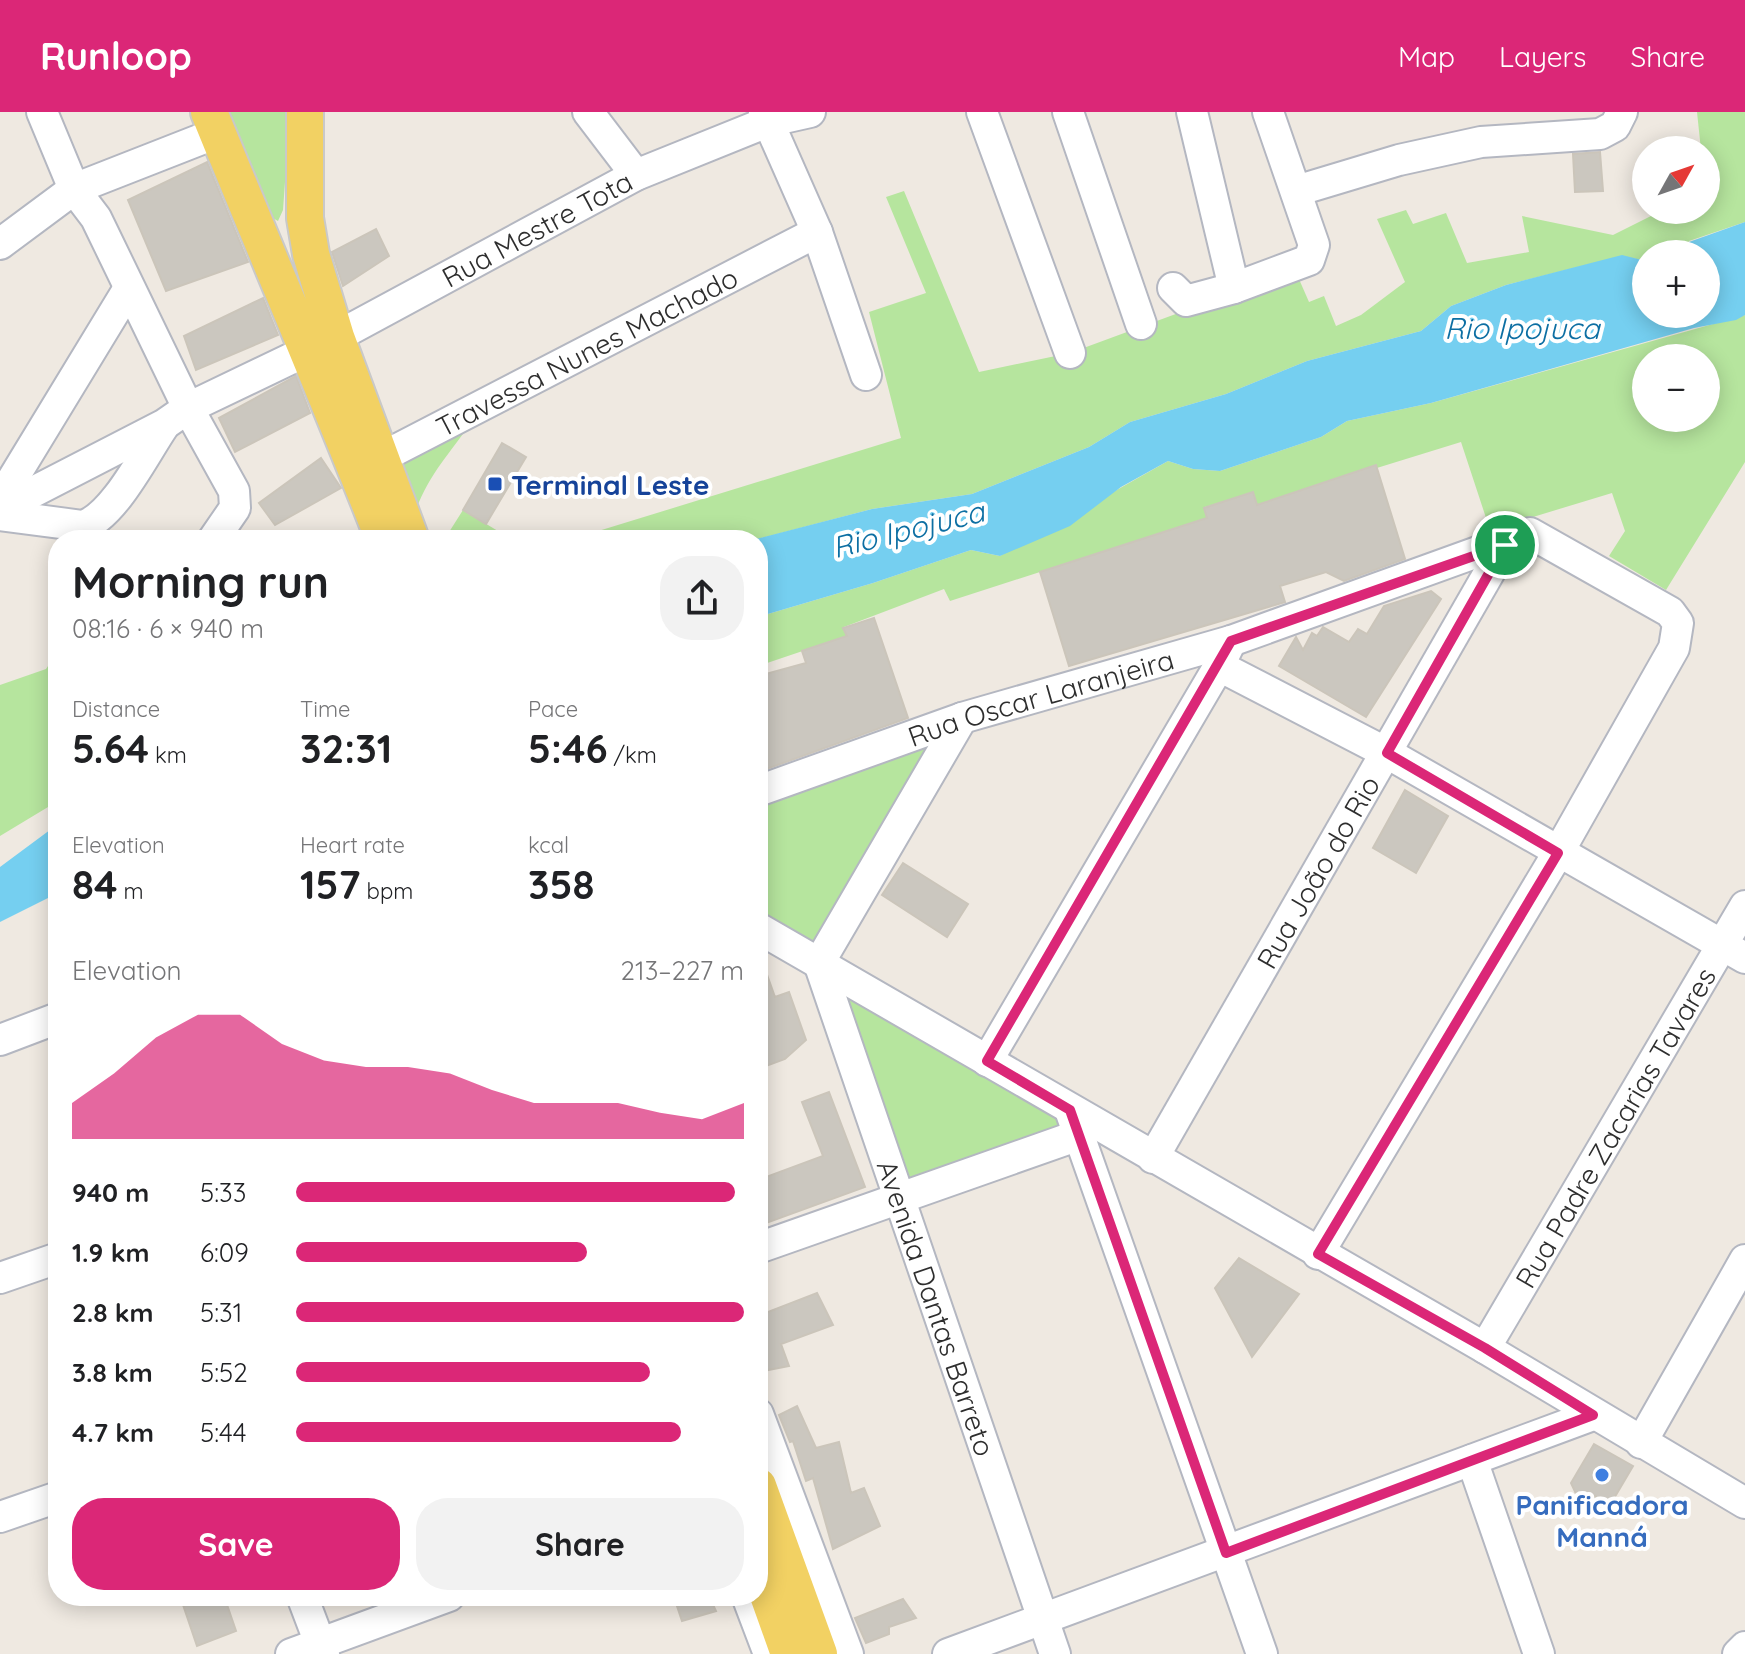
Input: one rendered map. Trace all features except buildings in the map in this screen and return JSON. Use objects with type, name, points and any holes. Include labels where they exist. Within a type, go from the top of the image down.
[{"type":"main road","points":[[305,112],[305,218],[323,343],[368,464],[382,530]]},
{"type":"main road","points":[[213,122],[271,267],[323,343]]},
{"type":"main road","points":[[368,464],[405,530]]},
{"type":"main road","points":[[768,1514],[819,1654]]},
{"type":"main road","points":[[768,1595],[789,1654]]},
{"type":"street","points":[[42,112],[74,189],[96,218],[129,288],[176,416],[237,499],[235,508],[220,530]]},
{"type":"street","points":[[588,112],[636,175]]},
{"type":"street","name":"Rua Mestre Tota","points":[[0,512],[176,416],[323,343],[636,175],[767,117],[810,112]]},
{"type":"street","points":[[982,112],[1070,353]]},
{"type":"street","points":[[1068,112],[1141,324]]},
{"type":"street","points":[[1192,112],[1234,288]]},
{"type":"street","points":[[1173,288],[1186,301],[1234,288],[1309,260],[1314,245],[1268,112]]},
{"type":"street","points":[[1296,191],[1399,160],[1481,142],[1600,134],[1615,126],[1622,112]]},
{"type":"street","points":[[767,117],[817,232],[866,375]]},
{"type":"street","points":[[0,244],[74,189],[213,122]]},
{"type":"street","name":"Travessa Nunes Machado","points":[[368,464],[817,232]]},
{"type":"street","points":[[0,500],[129,288]]},
{"type":"street","points":[[0,512],[83,526],[107,510],[176,416]]},
{"type":"street","points":[[1318,1254],[1558,853],[1674,648],[1678,623],[1670,612],[1517,539]]},
{"type":"street","name":"Rua Oscar Laranjeira","points":[[768,787],[962,718],[1225,654],[1517,539]]},
{"type":"street","name":"Rua João do Rio","points":[[1153,1158],[1387,753],[1517,539]]},
{"type":"street","points":[[987,1061],[1225,654],[1387,753],[1734,952]]},
{"type":"street","points":[[819,963],[962,718]]},
{"type":"street","name":"Rua Padre Zacarias Tavares","points":[[1485,1348],[1734,952],[1745,906]]},
{"type":"street","points":[[768,934],[987,1061],[1074,1122],[1153,1158],[1485,1348],[1745,1503]]},
{"type":"street","name":"Avenida Dantas Barreto","points":[[819,963],[1055,1654]]},
{"type":"street","points":[[0,1040],[48,1022]]},
{"type":"street","points":[[768,1244],[898,1199],[1074,1122]]},
{"type":"street","points":[[1074,1122],[1262,1654]]},
{"type":"street","points":[[0,1278],[48,1261]]},
{"type":"street","points":[[1641,1443],[1744,1263]]},
{"type":"street","points":[[948,1654],[1043,1622],[1593,1415]]},
{"type":"street","points":[[768,1441],[848,1654]]},
{"type":"street","points":[[1472,1460],[1539,1654]]},
{"type":"street","points":[[0,1517],[48,1500]]},
{"type":"street","points":[[306,1606],[322,1648]]},
{"type":"street","points":[[291,1654],[322,1648],[425,1606]]},
{"type":"street","points":[[751,1606],[769,1654]]},
{"type":"street","points":[[1738,1654],[1745,1647]]},
{"type":"green space","points":[[227,112],[290,112],[283,210],[278,221],[269,216]]},
{"type":"green space","points":[[1697,112],[1745,112],[1745,222],[1692,240],[1632,240],[1632,258],[1622,256],[1506,285],[1451,306],[1421,331],[1307,361],[1226,394],[1130,422],[1089,447],[972,494],[872,509],[768,536],[768,530],[602,530],[901,438],[869,312],[926,293],[886,197],[904,191],[979,372],[1070,353],[1295,270],[1309,302],[1324,296],[1336,326],[1361,315],[1405,282],[1377,219],[1406,210],[1413,224],[1446,213],[1467,263],[1529,252],[1522,216],[1613,235],[1635,224],[1720,224],[1720,136],[1700,136]]},
{"type":"green space","points":[[1745,315],[1745,462],[1666,590],[1609,556],[1625,531],[1612,493],[1490,530],[1461,442],[1257,505],[1252,493],[1205,507],[1207,518],[950,601],[944,589],[844,627],[847,636],[768,663],[768,614],[971,550],[1000,556],[1168,461],[1193,469],[1220,471],[1321,437],[1347,421],[1431,403],[1632,347],[1632,432],[1720,432],[1720,344],[1642,344],[1699,328],[1720,328],[1720,322]]},
{"type":"green space","points":[[473,420],[430,480],[411,524],[393,464]]},
{"type":"green space","points":[[463,510],[496,530],[450,530]]},
{"type":"green space","points":[[48,666],[48,807],[0,836],[0,685]]},
{"type":"green space","points":[[940,728],[815,956],[768,929],[768,790]]},
{"type":"green space","points":[[839,984],[1062,1113],[1069,1131],[901,1189]]},
{"type":"water","name":"Rio Ipojuca","points":[[1745,222],[1745,315],[1720,323],[1720,240],[1695,240]]},
{"type":"water","name":"Rio Ipojuca","points":[[1622,255],[1632,258],[1632,328],[1694,328],[1431,403],[1347,421],[1321,437],[1220,471],[1193,469],[1168,461],[1121,487],[1070,526],[1000,556],[971,550],[768,614],[768,536],[872,509],[972,494],[1089,447],[1130,422],[1226,394],[1307,361],[1421,331],[1451,306],[1506,285]]},
{"type":"water","points":[[48,831],[48,898],[0,922],[0,867]]},
{"type":"place","name":"Terminal Leste","points":[[495,484]]},
{"type":"place","name":"Panificadora Manná","points":[[1602,1475]]},
{"type":"route","points":[[1505,545],[1387,753],[1558,853],[1318,1254],[1485,1348],[1593,1415],[1226,1553],[1070,1110],[987,1061],[1231,641],[1505,545]]}]
